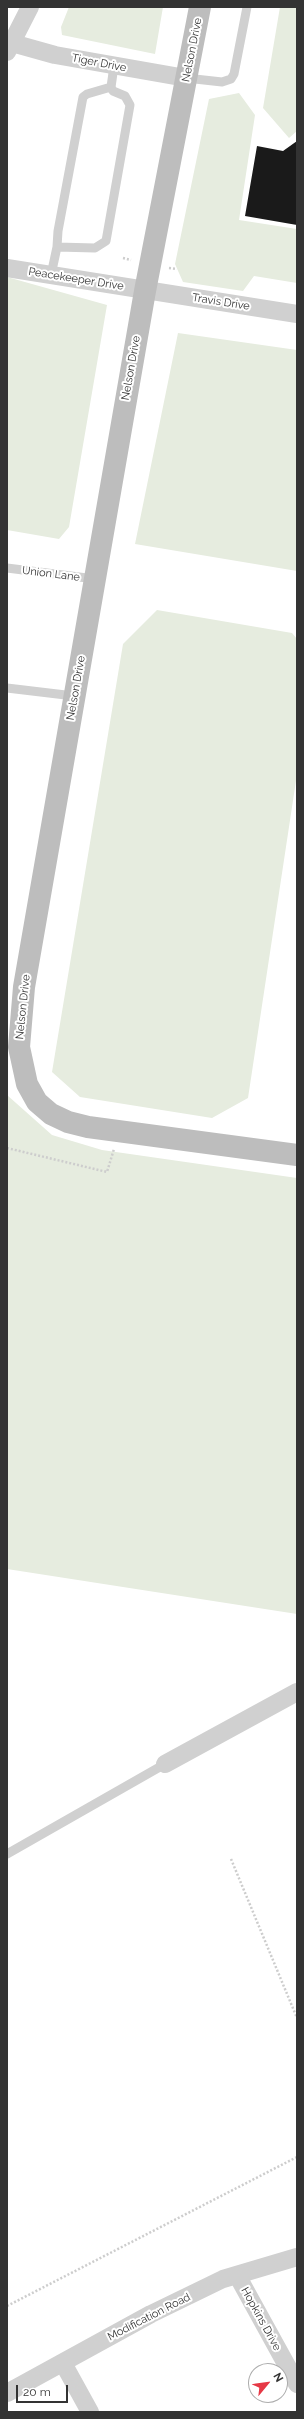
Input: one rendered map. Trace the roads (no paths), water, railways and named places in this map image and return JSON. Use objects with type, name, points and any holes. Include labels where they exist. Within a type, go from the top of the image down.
[{"type":"street","points":[[10,48],[30,7]]},
{"type":"street","name":"Nelson Drive","points":[[200,7],[144,291],[24,987],[19,1047],[27,1084],[37,1102],[51,1114],[81,1126],[297,1155]]},
{"type":"street","name":"Tiger Drive","points":[[10,48],[186,78]]},
{"type":"street","name":"Peacekeeper Drive","points":[[7,268],[144,291]]},
{"type":"street","name":"Travis Drive","points":[[144,291],[297,314]]},
{"type":"street","points":[[165,1764],[297,1692]]},
{"type":"street","name":"Modification Road","points":[[7,2393],[150,2314],[237,2275],[297,2257]]},
{"type":"street","name":"Hopkins Drive","points":[[237,2275],[297,2384]]},
{"type":"street","points":[[63,2363],[90,2412]]},
{"type":"lane","points":[[186,78],[222,82],[231,79],[234,74],[247,7]]},
{"type":"lane","points":[[57,247],[62,245],[95,248],[106,241],[130,105],[125,96],[113,91],[111,87],[114,66]]},
{"type":"lane","points":[[51,276],[83,97],[87,94],[111,87]]},
{"type":"lane","name":"Union Lane","points":[[7,568],[95,579]]},
{"type":"lane","points":[[7,688],[74,696]]},
{"type":"lane","points":[[7,1854],[165,1764]]}]
